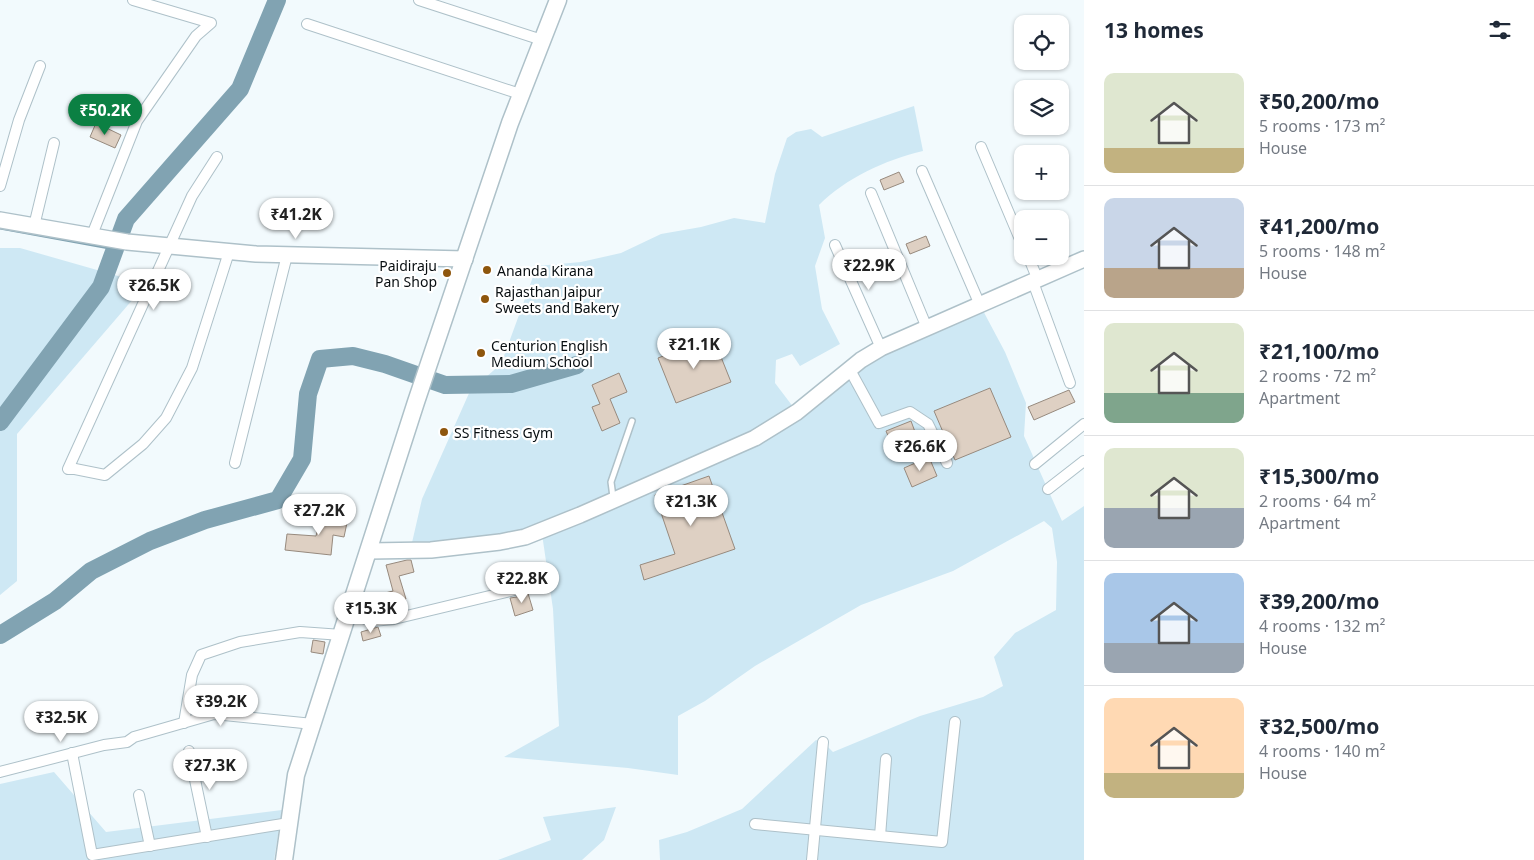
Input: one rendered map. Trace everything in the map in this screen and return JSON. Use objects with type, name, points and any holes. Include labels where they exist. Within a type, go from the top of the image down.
[{"type":"main road","points":[[284,860],[296,775],[416,402],[520,94],[558,0]]},
{"type":"street","points":[[99,237],[137,121],[196,36],[210,23],[133,0]]},
{"type":"street","points":[[419,0],[542,40]]},
{"type":"street","points":[[307,24],[520,94]]},
{"type":"street","points":[[0,186],[19,120],[40,66]]},
{"type":"street","points":[[34,226],[54,143]]},
{"type":"street","points":[[982,147],[1014,225]]},
{"type":"street","points":[[217,156],[192,196],[171,246],[68,469],[105,475],[143,444],[166,418],[192,368],[229,252]]},
{"type":"street","points":[[922,171],[980,305]]},
{"type":"street","points":[[871,193],[927,328]]},
{"type":"street","points":[[0,220],[127,242],[229,252],[465,259]]},
{"type":"street","points":[[835,245],[881,348]]},
{"type":"street","points":[[234,463],[287,254]]},
{"type":"street","points":[[369,551],[431,550],[525,537],[755,438],[797,412],[861,360],[881,348],[1084,259]]},
{"type":"street","points":[[1031,265],[1070,383]]},
{"type":"street","points":[[850,370],[880,423],[910,412],[928,424],[946,463]]},
{"type":"street","points":[[1035,464],[1084,424]]},
{"type":"street","points":[[1048,490],[1084,461]]},
{"type":"street","points":[[349,613],[372,621],[394,619],[514,590]]},
{"type":"street","points":[[184,723],[192,675],[201,655],[240,642],[300,632],[342,635]]},
{"type":"street","points":[[0,772],[104,745],[127,742],[134,737],[214,714],[313,724]]},
{"type":"street","points":[[755,824],[942,842],[955,722]]},
{"type":"street","points":[[812,860],[822,742]]},
{"type":"street","points":[[189,751],[207,837]]},
{"type":"street","points":[[72,753],[92,855],[289,823]]},
{"type":"street","points":[[880,836],[886,759]]},
{"type":"street","points":[[138,794],[150,846]]},
{"type":"lane","points":[[614,500],[611,482],[632,421]]},
{"type":"shaded area","points":[[914,106],[923,151],[895,159],[867,171],[841,186],[819,205],[825,238],[815,266],[822,309],[840,344],[800,366],[792,354],[776,360],[775,383],[797,412],[850,370],[980,305],[1005,352],[1026,403],[1024,436],[1062,521],[1084,506],[1084,860],[660,860],[659,840],[687,832],[742,809],[816,740],[823,742],[833,752],[920,716],[983,697],[1003,686],[994,657],[1015,633],[1056,610],[1057,562],[1052,528],[1044,521],[953,571],[861,605],[755,666],[705,701],[678,716],[678,775],[628,768],[504,757],[559,726],[553,609],[542,534],[411,547],[422,499],[470,391],[501,364],[537,266],[581,262],[621,253],[661,234],[701,227],[734,218],[765,223],[775,174],[787,138],[796,132],[811,129],[822,137]]},
{"type":"shaded area","points":[[0,248],[20,248],[146,284],[17,434],[17,581],[0,595]]},
{"type":"shaded area","points":[[54,772],[106,832],[282,810],[274,860],[0,860],[0,784]]},
{"type":"shaded area","points":[[616,807],[604,840],[582,860],[498,860],[551,840],[543,817]]},
{"type":"building","points":[[96,123],[121,135],[115,148],[90,137]]},
{"type":"building","points":[[899,172],[904,182],[884,190],[880,180]]},
{"type":"building","points":[[926,236],[930,246],[910,254],[906,244]]},
{"type":"building","points":[[713,337],[731,382],[676,403],[658,358]]},
{"type":"building","points":[[619,373],[627,392],[610,399],[620,423],[602,431],[592,407],[600,404],[592,385]]},
{"type":"building","points":[[990,388],[1011,437],[955,460],[934,411]]},
{"type":"building","points":[[1069,390],[1075,402],[1034,420],[1028,407]]},
{"type":"building","points":[[911,421],[918,440],[894,450],[886,431]]},
{"type":"building","points":[[929,457],[937,476],[912,487],[904,468]]},
{"type":"building","points":[[709,476],[735,549],[644,580],[640,565],[675,554],[655,495]]},
{"type":"building","points":[[322,512],[348,518],[344,537],[333,535],[331,555],[285,550],[287,534],[316,536]]},
{"type":"building","points":[[411,560],[414,572],[399,576],[406,599],[384,605],[381,594],[393,591],[386,565]]},
{"type":"building","points":[[527,590],[533,610],[515,616],[510,598],[517,597],[522,591]]},
{"type":"building","points":[[378,627],[381,636],[363,641],[361,632]]},
{"type":"building","points":[[313,640],[325,642],[323,654],[311,652]]},
{"type":"waterway","points":[[0,422],[101,287],[126,219],[240,89],[277,0]]},
{"type":"waterway","points":[[0,228],[115,249]]},
{"type":"waterway","points":[[0,635],[55,601],[91,571],[150,541],[205,520],[278,500],[302,459],[308,394],[320,359],[353,356],[385,364],[445,385],[511,384],[577,365]]},
{"type":"place","name":"Ananda Kirana","points":[[487,270]]},
{"type":"place","name":"Paidiraju Pan Shop","points":[[447,273]]},
{"type":"place","name":"Rajasthan Jaipur Sweets and Bakery","points":[[485,299]]},
{"type":"place","name":"Centurion English Medium School","points":[[481,353]]},
{"type":"place","name":"SS Fitness Gym","points":[[444,432]]}]
